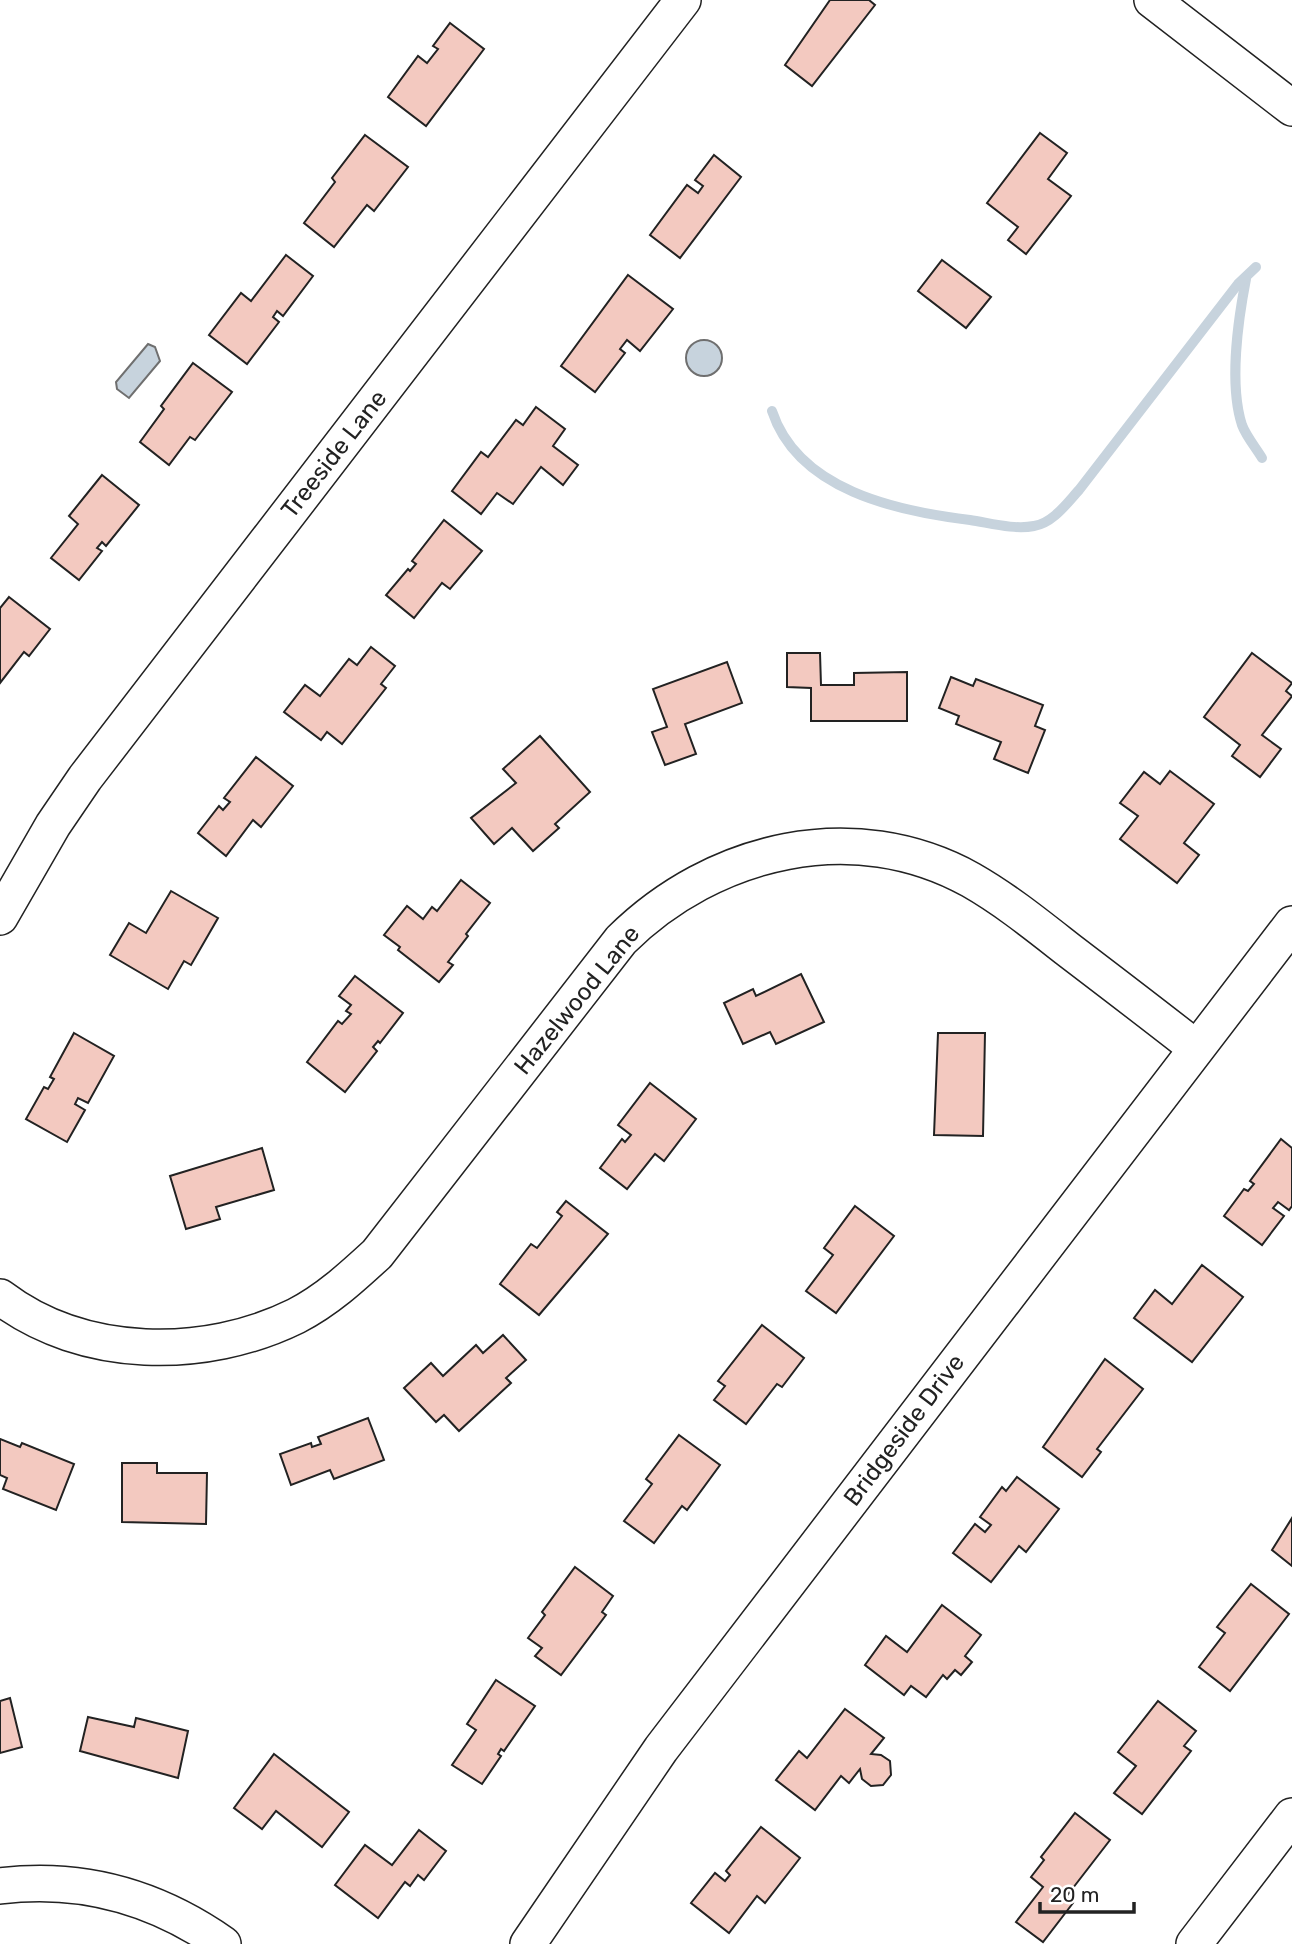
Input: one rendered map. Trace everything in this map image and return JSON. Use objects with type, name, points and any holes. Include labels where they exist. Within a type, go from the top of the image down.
[{"type":"street","name":"Treeside Lane","points":[[0,917],[53,825],[85,778],[683,0]]},
{"type":"street","points":[[1152,0],[1292,108]]},
{"type":"street","name":"Hazelwood Lane","points":[[0,1297],[52,1325],[125,1345],[201,1346],[250,1335],[297,1315],[339,1288],[377,1254],[621,940],[680,891],[724,868],[773,853],[823,846],[886,851],[923,860],[969,879],[1012,906],[1196,1048]]},
{"type":"street","name":"Bridgeside Drive","points":[[528,1944],[661,1749],[1292,924]]},
{"type":"street","points":[[1194,1944],[1292,1816]]},
{"type":"street","points":[[0,1886],[31,1882],[82,1884],[131,1896],[177,1915],[223,1944]]},
{"type":"shaded area","points":[[704,340],[717,345],[722,358],[717,371],[704,376],[691,371],[686,358],[691,345]]},
{"type":"shaded area","points":[[148,344],[155,347],[160,361],[129,398],[117,389],[116,382]]},
{"type":"building","points":[[830,0],[869,0],[875,5],[812,86],[785,65]]},
{"type":"building","points":[[450,23],[484,49],[426,126],[388,97],[418,56],[427,63],[438,49],[433,46]]},
{"type":"building","points":[[1040,133],[1067,153],[1048,179],[1071,196],[1026,254],[1008,240],[1018,227],[987,203]]},
{"type":"building","points":[[365,135],[408,167],[374,211],[367,205],[334,247],[304,223],[335,182],[332,178]]},
{"type":"building","points":[[714,155],[741,177],[680,258],[650,235],[687,185],[698,193],[703,186],[695,180]]},
{"type":"building","points":[[286,255],[313,276],[283,316],[277,311],[273,317],[279,322],[247,364],[209,335],[241,293],[251,301]]},
{"type":"building","points":[[942,260],[991,297],[966,328],[918,291]]},
{"type":"building","points":[[628,275],[673,309],[640,351],[627,340],[620,349],[625,353],[595,392],[561,366]]},
{"type":"building","points":[[193,363],[232,392],[195,440],[190,437],[169,465],[140,442],[164,409],[161,406]]},
{"type":"building","points":[[536,407],[565,429],[553,446],[578,465],[563,485],[541,467],[513,504],[497,493],[481,514],[452,491],[481,452],[488,457],[516,420],[523,425]]},
{"type":"building","points":[[102,475],[139,505],[106,546],[102,542],[97,548],[102,551],[79,580],[51,558],[78,524],[69,516]]},
{"type":"building","points":[[444,520],[482,551],[450,589],[442,583],[414,618],[386,595],[408,569],[410,571],[416,564],[412,561]]},
{"type":"building","points":[[9,597],[50,629],[29,656],[24,652],[0,683],[0,608]]},
{"type":"building","points":[[371,647],[395,666],[381,684],[386,688],[342,744],[327,732],[321,740],[284,712],[305,685],[320,696],[349,659],[357,665]]},
{"type":"building","points":[[787,653],[820,653],[821,685],[854,685],[854,673],[907,672],[907,721],[811,721],[811,688],[787,687]]},
{"type":"building","points":[[1252,653],[1292,683],[1286,691],[1292,696],[1262,735],[1281,749],[1260,777],[1232,756],[1240,745],[1204,717]]},
{"type":"building","points":[[727,662],[742,703],[685,724],[696,754],[665,765],[652,732],[667,727],[653,689]]},
{"type":"building","points":[[951,677],[973,686],[976,679],[1043,705],[1035,726],[1045,730],[1028,773],[994,759],[1001,742],[956,724],[959,716],[939,708]]},
{"type":"building","points":[[540,736],[590,792],[555,824],[559,828],[533,851],[512,828],[494,844],[471,818],[516,783],[503,769]]},
{"type":"building","points":[[256,757],[293,786],[261,827],[253,820],[226,856],[198,833],[219,806],[223,810],[230,802],[224,798]]},
{"type":"building","points":[[1170,771],[1214,804],[1184,843],[1199,855],[1177,883],[1120,839],[1138,816],[1120,803],[1144,772],[1160,784]]},
{"type":"building","points":[[461,880],[490,903],[466,934],[468,936],[448,962],[453,965],[439,982],[398,950],[400,947],[384,935],[407,906],[423,919],[432,907],[437,911]]},
{"type":"building","points":[[171,891],[218,918],[191,965],[184,961],[168,989],[110,955],[129,923],[146,933]]},
{"type":"building","points":[[801,974],[824,1022],[776,1044],[770,1032],[743,1044],[724,1003],[753,989],[756,996]]},
{"type":"building","points":[[355,976],[403,1013],[380,1043],[378,1041],[373,1047],[377,1051],[345,1092],[307,1062],[338,1021],[342,1024],[351,1014],[346,1011],[351,1005],[339,996]]},
{"type":"building","points":[[74,1033],[114,1056],[88,1103],[78,1098],[75,1104],[85,1110],[67,1142],[26,1119],[44,1087],[48,1089],[54,1079],[50,1077]]},
{"type":"building","points":[[938,1033],[985,1033],[983,1136],[934,1135]]},
{"type":"building","points":[[650,1083],[696,1119],[664,1161],[655,1154],[627,1189],[600,1168],[622,1139],[625,1142],[631,1135],[618,1125]]},
{"type":"building","points":[[1281,1139],[1292,1148],[1292,1206],[1289,1210],[1278,1202],[1273,1208],[1284,1216],[1262,1245],[1224,1216],[1244,1189],[1248,1191],[1254,1184],[1250,1181]]},
{"type":"building","points":[[262,1148],[274,1190],[216,1207],[220,1219],[186,1229],[170,1176]]},
{"type":"building","points":[[566,1201],[608,1234],[539,1315],[500,1284],[531,1244],[537,1248],[562,1216],[557,1212]]},
{"type":"building","points":[[855,1206],[894,1236],[836,1313],[806,1291],[833,1255],[824,1248]]},
{"type":"building","points":[[1202,1265],[1243,1297],[1192,1362],[1134,1318],[1155,1290],[1172,1304]]},
{"type":"building","points":[[762,1325],[804,1358],[782,1387],[777,1384],[746,1424],[714,1400],[725,1386],[718,1381]]},
{"type":"building","points":[[503,1335],[526,1360],[506,1378],[511,1383],[459,1431],[444,1415],[436,1422],[404,1388],[431,1363],[443,1376],[476,1345],[483,1353]]},
{"type":"building","points":[[1105,1359],[1143,1389],[1097,1449],[1101,1452],[1082,1477],[1043,1447]]},
{"type":"building","points":[[368,1418],[384,1460],[334,1479],[330,1470],[291,1485],[280,1454],[311,1443],[312,1447],[321,1444],[318,1437]]},
{"type":"building","points":[[679,1435],[720,1465],[687,1510],[682,1506],[654,1543],[624,1521],[652,1484],[646,1479]]},
{"type":"building","points":[[0,1439],[20,1447],[22,1443],[74,1464],[56,1510],[3,1489],[7,1478],[0,1475]]},
{"type":"building","points":[[122,1463],[157,1463],[157,1473],[207,1473],[206,1524],[122,1522]]},
{"type":"building","points":[[1017,1477],[1059,1509],[1026,1552],[1019,1546],[991,1582],[953,1553],[975,1524],[985,1532],[991,1525],[980,1517],[1002,1487],[1006,1491]]},
{"type":"building","points":[[1292,1518],[1292,1566],[1272,1550]]},
{"type":"building","points":[[575,1567],[613,1596],[602,1612],[606,1615],[561,1675],[535,1656],[542,1648],[528,1638],[545,1615],[542,1612]]},
{"type":"building","points":[[1251,1584],[1289,1614],[1230,1691],[1199,1667],[1225,1633],[1217,1627]]},
{"type":"building","points":[[942,1605],[981,1635],[965,1656],[972,1662],[961,1675],[955,1670],[947,1679],[943,1675],[926,1697],[911,1686],[904,1695],[865,1665],[886,1636],[907,1652]]},
{"type":"building","points":[[496,1680],[535,1706],[504,1751],[501,1749],[498,1754],[501,1756],[482,1784],[452,1765],[476,1730],[467,1724]]},
{"type":"building","points":[[10,1698],[22,1747],[0,1753],[0,1701]]},
{"type":"building","points":[[1158,1701],[1196,1731],[1184,1746],[1191,1751],[1142,1814],[1114,1793],[1136,1766],[1118,1752]]},
{"type":"building","points":[[845,1709],[884,1738],[871,1754],[881,1755],[890,1761],[891,1775],[883,1785],[871,1786],[862,1779],[860,1769],[849,1783],[841,1776],[815,1810],[776,1780],[799,1751],[807,1758]]},
{"type":"building","points":[[88,1717],[134,1727],[136,1718],[188,1731],[178,1778],[80,1751]]},
{"type":"building","points":[[274,1754],[349,1812],[322,1847],[276,1811],[262,1829],[234,1808]]},
{"type":"building","points":[[1075,1813],[1110,1840],[1066,1897],[1073,1903],[1043,1942],[1016,1922],[1043,1887],[1031,1877],[1044,1860],[1041,1857]]},
{"type":"building","points":[[761,1827],[800,1858],[765,1903],[757,1896],[729,1933],[691,1903],[715,1873],[725,1881],[730,1875],[726,1871]]},
{"type":"building","points":[[419,1830],[446,1851],[424,1880],[418,1875],[410,1886],[405,1882],[378,1918],[335,1885],[365,1845],[392,1865]]},
{"type":"waterway","points":[[772,411],[785,438],[804,460],[827,478],[853,492],[941,516],[1010,527],[1041,524],[1059,512],[1079,490],[1238,284],[1256,267]]},
{"type":"waterway","points":[[1246,279],[1238,333],[1236,391],[1242,425],[1262,458]]}]
